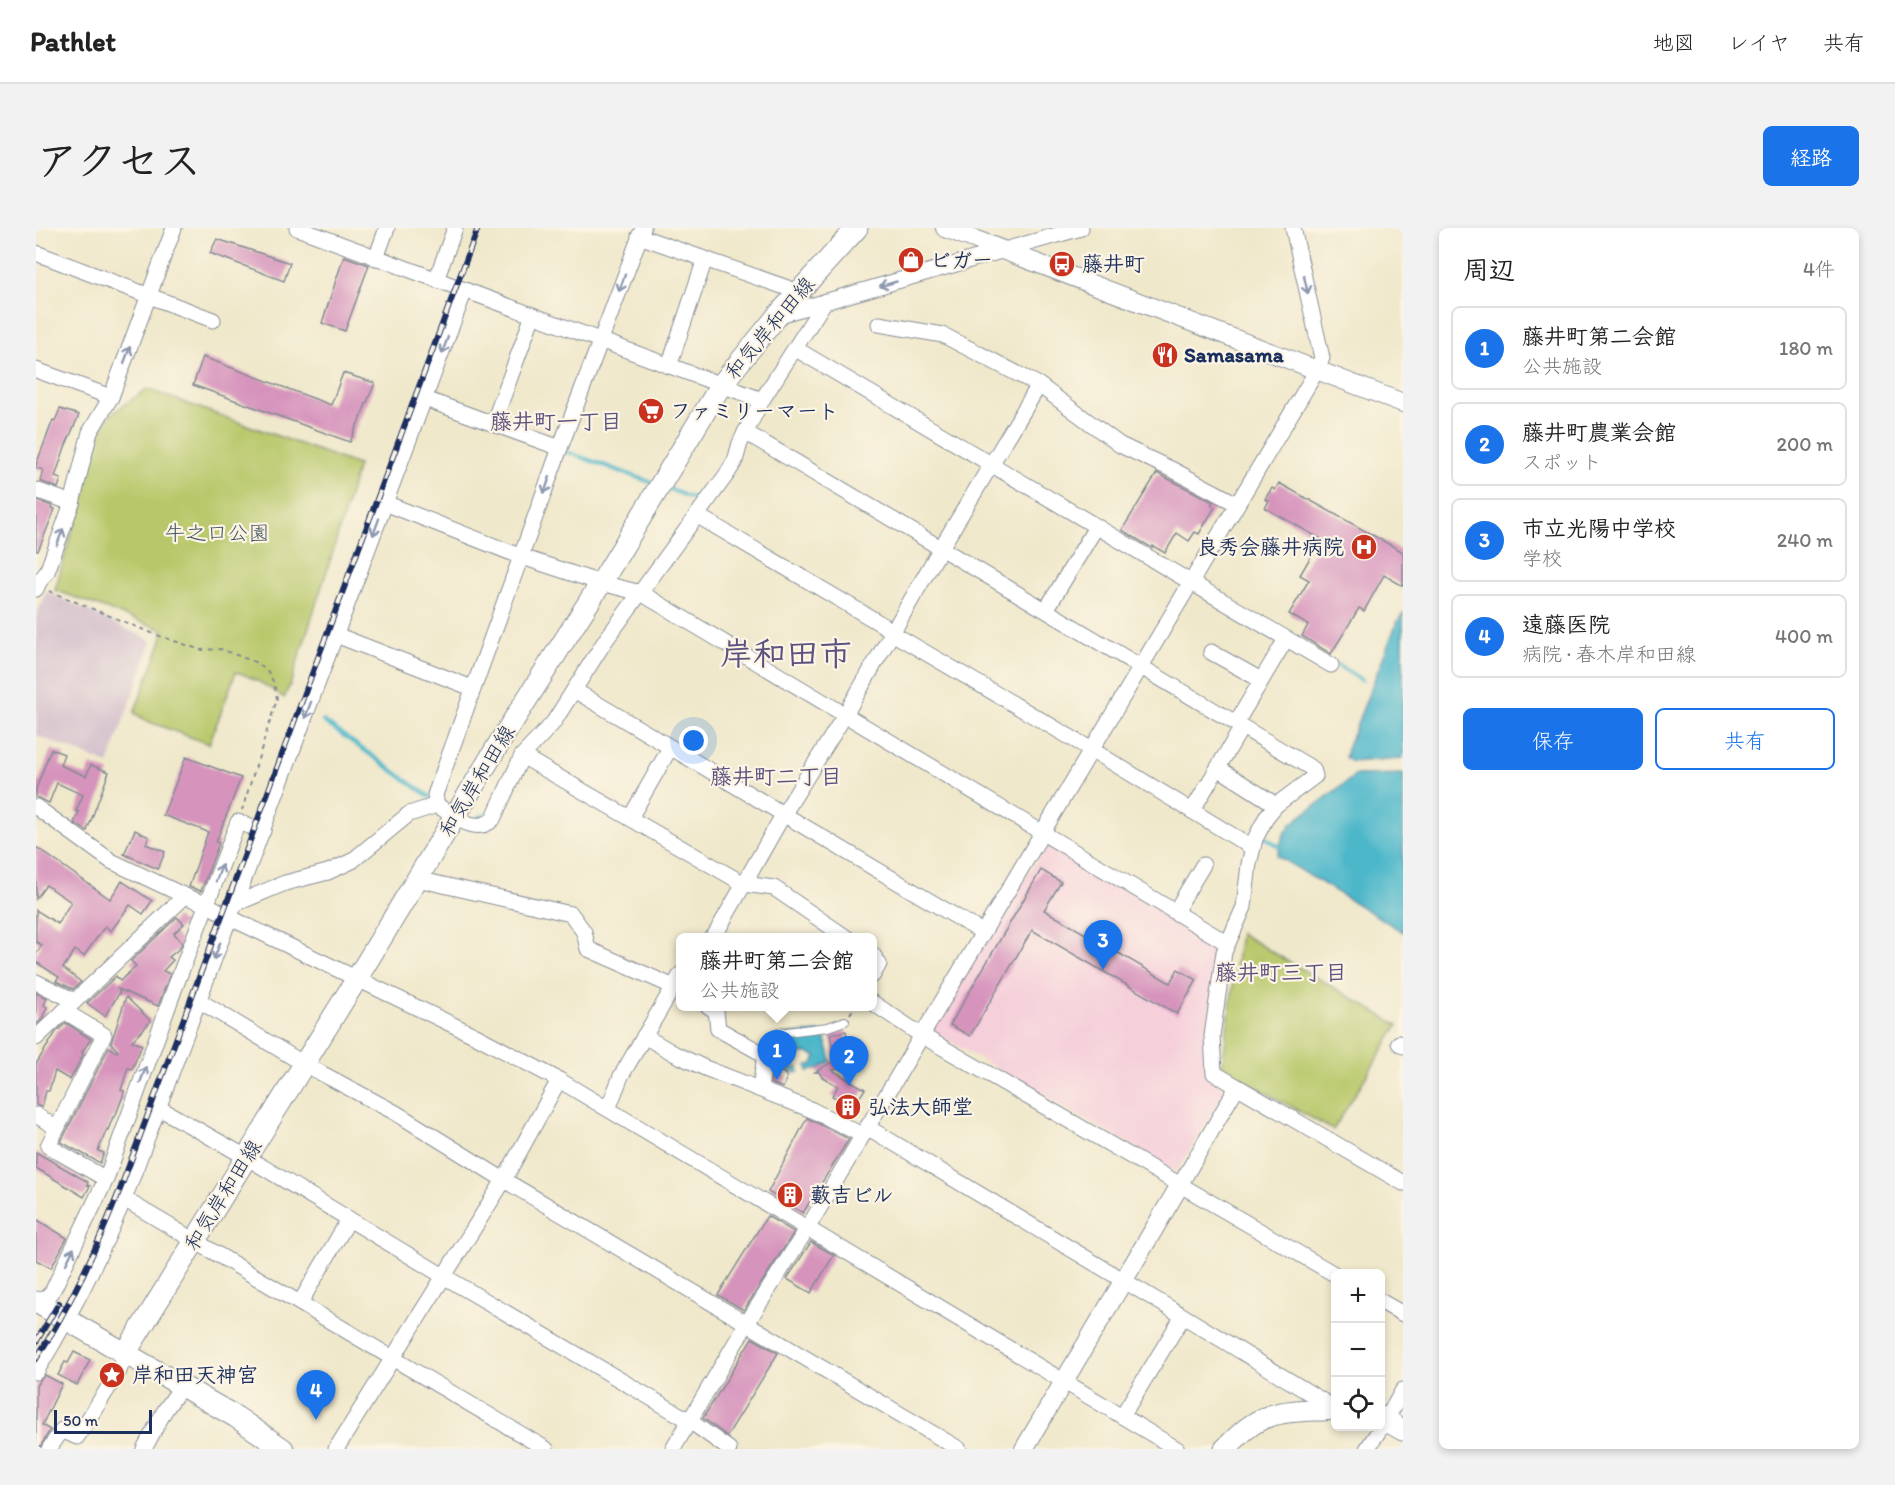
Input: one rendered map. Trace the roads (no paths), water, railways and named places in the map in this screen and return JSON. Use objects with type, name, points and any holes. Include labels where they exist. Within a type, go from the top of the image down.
[{"type":"main road","name":"和気岸和田線","points":[[125,1354],[417,879],[446,811],[601,583],[721,385],[778,315],[857,228]]},
{"type":"main road","points":[[37,1305],[182,1386],[283,1449]]},
{"type":"main road","points":[[1225,1449],[1239,1434],[1270,1415],[1331,1409]]},
{"type":"street","points":[[37,584],[47,572],[72,503],[90,432],[111,397],[174,228]]},
{"type":"street","points":[[297,228],[762,400]]},
{"type":"street","points":[[376,258],[387,228]]},
{"type":"street","points":[[436,280],[455,228]]},
{"type":"street","points":[[626,228],[799,292]]},
{"type":"street","points":[[945,228],[1403,403]]},
{"type":"street","points":[[778,315],[1082,228]]},
{"type":"street","points":[[673,1449],[747,1323],[807,1229],[1317,370],[1322,358],[1293,228]]},
{"type":"street","points":[[641,233],[472,688],[435,795],[446,811],[474,826],[488,824],[497,811],[522,756],[553,723],[605,641],[698,516],[735,461],[745,432],[762,400],[825,301]]},
{"type":"street","points":[[36,253],[213,320]]},
{"type":"street","points":[[669,366],[705,259]]},
{"type":"street","points":[[36,1372],[67,1320],[124,1200],[465,290]]},
{"type":"street","points":[[493,424],[533,315]]},
{"type":"street","points":[[879,324],[943,334],[1040,385],[1120,445],[1237,504]]},
{"type":"street","points":[[795,349],[1331,665]]},
{"type":"street","points":[[36,370],[111,397]]},
{"type":"street","points":[[716,933],[783,815],[845,715],[1040,385]]},
{"type":"street","points":[[425,399],[560,448]]},
{"type":"street","points":[[745,432],[1313,769],[1315,776],[1276,805],[1267,816],[1255,839],[1249,864],[1244,907],[1224,952],[1212,1036],[1214,1073],[1403,1183]]},
{"type":"street","points":[[36,490],[72,503]]},
{"type":"street","points":[[385,503],[522,557],[601,583],[641,593],[1227,943]]},
{"type":"street","points":[[698,516],[1253,848]]},
{"type":"street","points":[[1046,610],[1096,527]]},
{"type":"street","points":[[336,635],[472,688]]},
{"type":"street","points":[[1192,811],[1218,768],[1261,680],[1286,639]]},
{"type":"street","points":[[1211,652],[1261,680]]},
{"type":"street","points":[[574,690],[982,932]]},
{"type":"street","points":[[630,818],[670,748]]},
{"type":"street","points":[[522,756],[744,884],[774,888],[840,933]]},
{"type":"street","points":[[1218,768],[1276,805]]},
{"type":"street","points":[[36,807],[111,861],[184,896],[232,911],[356,980],[478,1037],[559,1080],[1177,1449]]},
{"type":"street","points":[[232,911],[285,883],[328,872],[352,861],[409,814],[446,811]]},
{"type":"street","points":[[37,1305],[52,1292],[106,1179],[238,822],[263,831]]},
{"type":"street","points":[[1175,912],[1203,865]]},
{"type":"street","points":[[417,879],[571,914],[584,932],[588,949],[676,982]]},
{"type":"street","points":[[36,1038],[184,896]]},
{"type":"street","points":[[36,982],[104,1035],[48,1146],[106,1179]]},
{"type":"street","points":[[608,1109],[621,1076],[676,986]]},
{"type":"street","points":[[198,1000],[304,1064],[396,1113],[504,1180],[959,1449]]},
{"type":"street","points":[[877,1006],[921,1035],[1331,1273]]},
{"type":"street","points":[[716,1011],[718,1029],[765,1055],[760,1089]]},
{"type":"street","points":[[644,1036],[705,1068],[864,1131],[1124,1280],[1331,1408]]},
{"type":"street","points":[[336,1449],[504,1180],[559,1080]]},
{"type":"street","points":[[1024,1449],[1237,1087]]},
{"type":"street","points":[[159,1108],[246,1157],[690,1421],[729,1449]]},
{"type":"street","points":[[36,1115],[57,1128]]},
{"type":"street","points":[[124,1200],[546,1449]]},
{"type":"street","points":[[300,1304],[349,1219]]},
{"type":"street","points":[[1385,1304],[1403,1314]]},
{"type":"street","points":[[1122,1416],[1184,1316]]},
{"type":"street","points":[[49,1449],[62,1430],[77,1437],[119,1371],[125,1354]]},
{"type":"street","points":[[144,1449],[165,1410],[182,1386]]},
{"type":"street","points":[[1367,1449],[1390,1422],[1403,1390]]},
{"type":"lane","points":[[765,1055],[778,1033],[828,1027],[845,1021]]},
{"type":"water","points":[[1403,613],[1403,758],[1351,762],[1345,757],[1347,749],[1397,622]]},
{"type":"water","points":[[1403,774],[1403,932],[1277,856],[1283,836],[1292,823],[1356,775]]},
{"type":"water","points":[[820,1032],[826,1040],[831,1061],[818,1069],[808,1071],[807,1065],[813,1064],[816,1056],[807,1053],[793,1056],[788,1062],[794,1068],[798,1067],[799,1072],[792,1073],[768,1057],[783,1035]]},
{"type":"waterway","points":[[567,452],[653,483]]},
{"type":"waterway","points":[[669,489],[701,502]]},
{"type":"waterway","points":[[1337,665],[1362,680]]},
{"type":"waterway","points":[[323,721],[430,797]]},
{"type":"waterway","points":[[478,817],[487,815]]},
{"type":"waterway","points":[[1263,836],[1280,847]]},
{"type":"railway","points":[[36,1359],[83,1275],[121,1187],[478,228]]},
{"type":"railway","points":[[36,1342],[59,1303]]},
{"type":"place","name":"ビガー","points":[[911,260]]},
{"type":"place","name":"藤井町","points":[[1062,264]]},
{"type":"place","name":"Samasama","points":[[1165,355]]},
{"type":"place","name":"ファミリーマート","points":[[651,411]]},
{"type":"place","name":"良秀会藤井病院","points":[[1364,547]]},
{"type":"place","name":"市立光陽中学校","points":[[1103,970]]},
{"type":"place","name":"藤井町第二会館","points":[[777,1080]]},
{"type":"place","name":"藤井町農業会館","points":[[849,1086]]},
{"type":"place","name":"弘法大師堂","points":[[848,1107]]},
{"type":"place","name":"藪吉ビル","points":[[790,1195]]},
{"type":"place","name":"岸和田天神宮","points":[[112,1375]]},
{"type":"place","name":"遠藤医院","points":[[316,1420]]},
{"type":"district","name":"藤井町一丁目","points":[[556,421]]},
{"type":"district","name":"岸和田市","points":[[786,653]]},
{"type":"district","name":"藤井町二丁目","points":[[776,776]]},
{"type":"district","name":"藤井町三丁目","points":[[1281,972]]},
{"type":"park label","name":"牛之口公園","points":[[217,533]]}]
